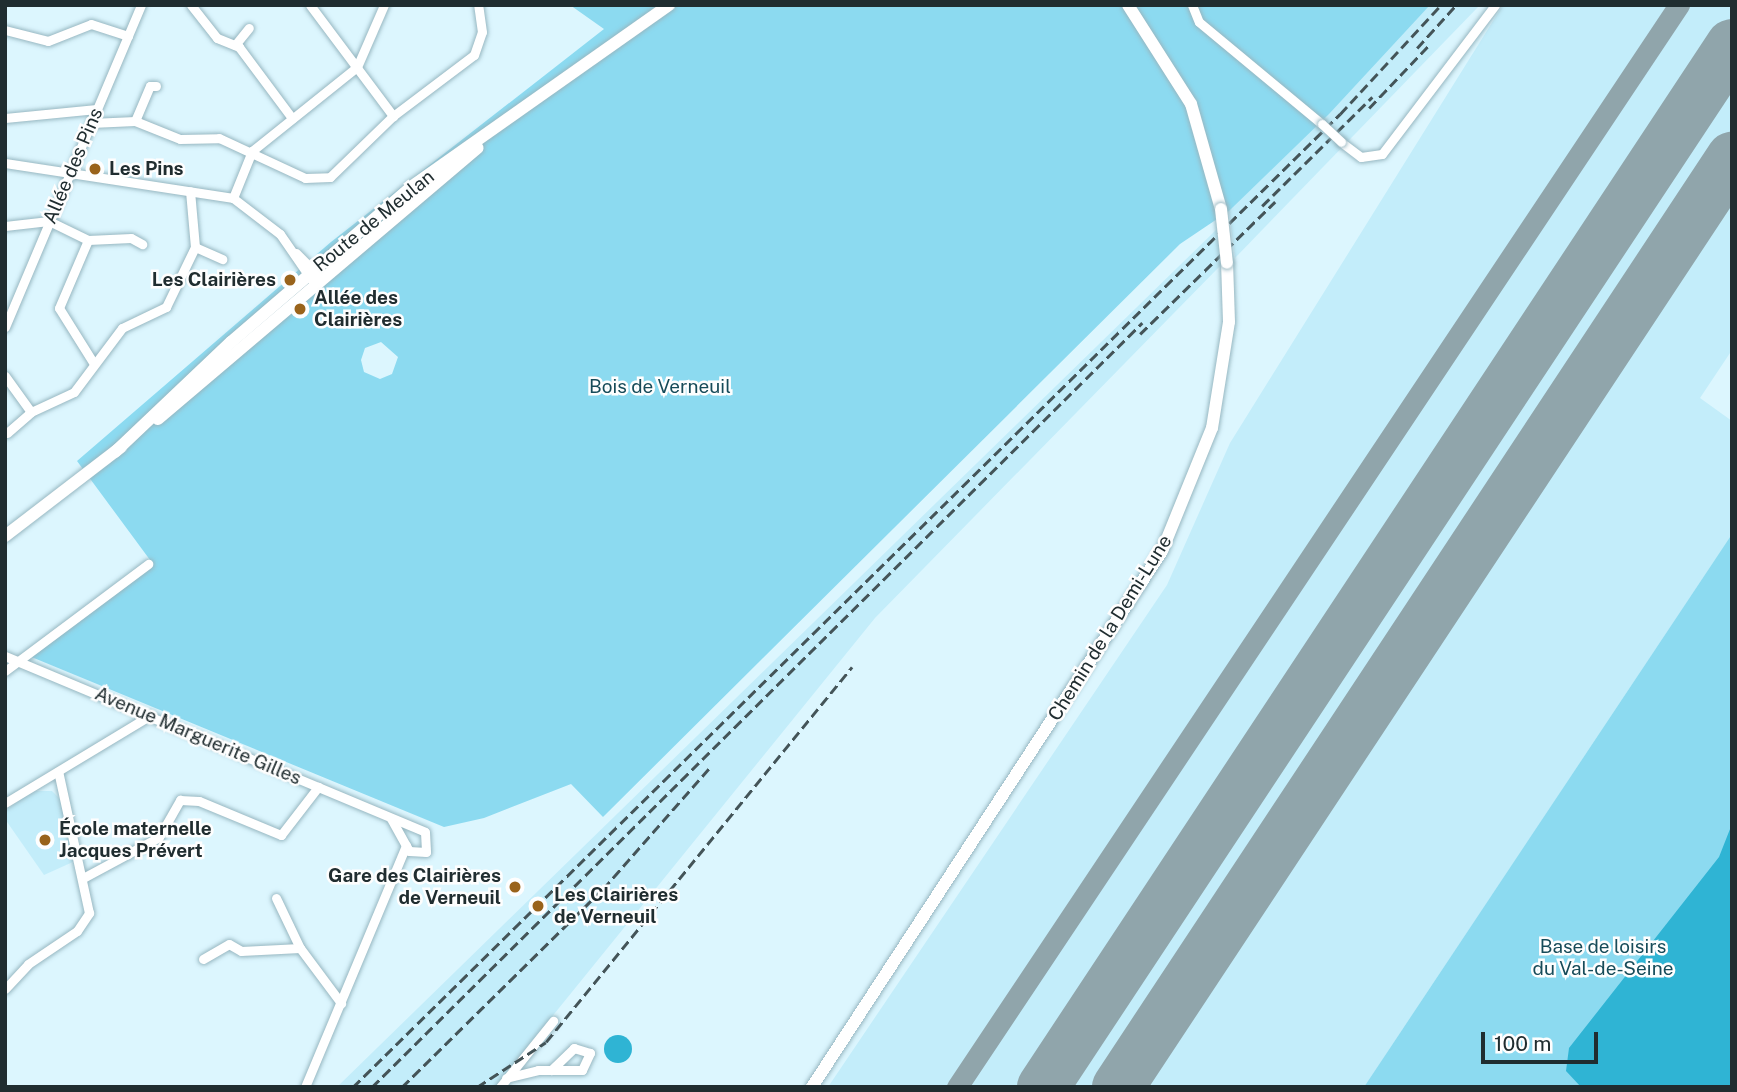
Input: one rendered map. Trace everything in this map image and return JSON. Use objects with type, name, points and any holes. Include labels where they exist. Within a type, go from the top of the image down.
[{"type":"street","name":"Allée des Pins","points":[[6,324],[141,5]]},
{"type":"street","points":[[191,5],[217,38],[235,45],[292,118]]},
{"type":"street","points":[[310,5],[393,116]]},
{"type":"street","points":[[233,198],[252,151],[357,66],[384,5]]},
{"type":"street","points":[[91,123],[135,121],[180,139],[219,138],[252,151],[305,178],[322,179],[337,174],[346,156],[393,116],[474,55],[482,32],[478,5]]},
{"type":"street","name":"Route de Meulan","points":[[5,536],[115,452],[315,278],[411,187],[669,5]]},
{"type":"street","name":"Chemin de la Demi-Lune","points":[[812,1087],[1162,551],[1212,428],[1229,322],[1227,263],[1221,209],[1191,104],[1128,5]]},
{"type":"street","points":[[1138,5],[1191,104]]},
{"type":"street","points":[[1192,5],[1199,22],[1361,157],[1382,154],[1495,5]]},
{"type":"street","points":[[5,30],[48,41],[91,24],[128,36]]},
{"type":"street","points":[[235,45],[249,27]]},
{"type":"street","points":[[135,121],[150,86],[156,86]]},
{"type":"street","points":[[5,118],[97,109]]},
{"type":"street","points":[[5,163],[233,198],[265,219],[315,278]]},
{"type":"street","points":[[7,433],[31,412],[74,393],[122,328],[166,307],[195,247],[190,191]]},
{"type":"street","points":[[5,226],[49,221],[88,240],[131,237],[142,244]]},
{"type":"street","points":[[88,240],[59,308],[94,364]]},
{"type":"street","points":[[195,247],[222,259]]},
{"type":"street","points":[[5,376],[31,412]]},
{"type":"street","name":"Route de Meulan","points":[[5,530],[41,509]]},
{"type":"street","points":[[5,671],[148,564]]},
{"type":"street","name":"Avenue Marguerite Gilles","points":[[5,656],[421,830]]},
{"type":"street","points":[[5,803],[151,715]]},
{"type":"street","points":[[5,989],[28,964],[85,924],[83,878],[58,771]]},
{"type":"street","points":[[83,878],[159,837],[180,800],[199,801],[281,835],[318,787]]},
{"type":"street","points":[[391,818],[406,843],[419,855]]},
{"type":"street","points":[[305,1087],[393,883],[406,843],[421,830],[430,844],[393,883]]},
{"type":"street","points":[[276,898],[300,948],[341,1003]]},
{"type":"street","points":[[203,959],[229,944],[241,951],[300,948]]},
{"type":"street","points":[[503,1083],[553,1021]]},
{"type":"street","points":[[503,1083],[551,1070]]},
{"type":"shaded area","points":[[1430,5],[1480,5],[1235,258],[1229,211]]},
{"type":"shaded area","points":[[1503,5],[1732,5],[1732,350],[1700,398],[1732,421],[1732,534],[1364,1087],[828,1087],[1167,585],[1230,443]]},
{"type":"shaded area","points":[[1217,229],[1221,265],[875,618],[495,1087],[337,1087]]},
{"type":"shaded area","name":"École maternelle Jacques Prévert","points":[[32,791],[52,791],[60,799],[75,861],[44,875],[5,819],[5,811]]},
{"type":"shaded area","points":[[1732,824],[1732,1087],[1581,1087],[1566,1071],[1569,1048],[1719,857]]},
{"type":"shaded area","points":[[618,1035],[628,1039],[632,1049],[628,1059],[618,1063],[608,1059],[604,1049],[608,1039]]},
{"type":"green space","name":"Bois de Verneuil","points":[[570,5],[1430,5],[1329,114],[1229,211],[1180,244],[603,817],[571,784],[484,818],[444,827],[29,656],[153,564],[77,461],[331,242],[604,29]],"holes":[[[381,342],[398,357],[392,374],[380,379],[364,372],[361,360],[365,348]]]},
{"type":"green space","name":"Base de loisirs du Val-de-Seine","points":[[1732,534],[1732,1087],[1364,1087]]},
{"type":"taxiway","points":[[957,1087],[1679,5]]},
{"type":"runway","points":[[1043,1087],[1732,45]]},
{"type":"runway","points":[[1118,1087],[1732,158]]},
{"type":"railway","points":[[353,1087],[1340,114],[1441,5]]},
{"type":"railway","points":[[1417,48],[1456,5]]},
{"type":"railway","points":[[1369,108],[1429,45]]},
{"type":"railway","points":[[1262,206],[1372,97]]},
{"type":"railway","points":[[1140,334],[1275,202]]},
{"type":"railway","points":[[372,1087],[1142,323]]},
{"type":"railway","points":[[477,1087],[546,1042],[852,667]]},
{"type":"railway","points":[[402,1087],[603,889],[711,766]]},
{"type":"place","name":"Les Pins","points":[[95,169]]},
{"type":"place","name":"Les Clairières","points":[[290,280]]},
{"type":"place","name":"Allée des Clairières","points":[[300,309]]},
{"type":"place","name":"École maternelle Jacques Prévert","points":[[45,840]]},
{"type":"place","name":"Gare des Clairières de Verneuil","points":[[515,887]]},
{"type":"place","name":"Les Clairières de Verneuil","points":[[538,906]]}]
